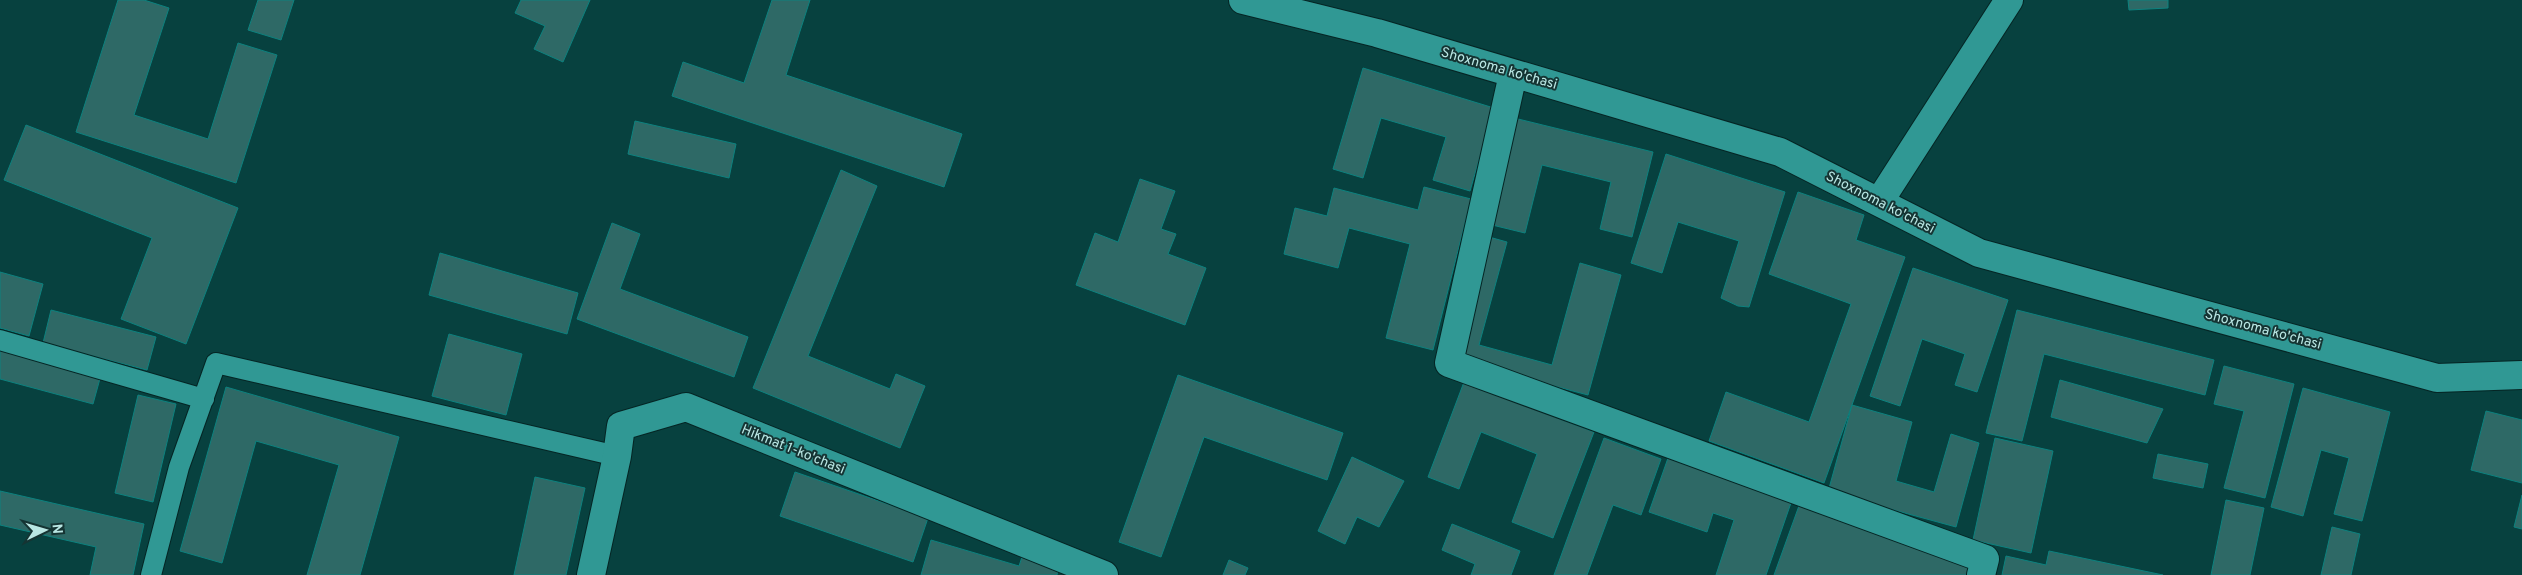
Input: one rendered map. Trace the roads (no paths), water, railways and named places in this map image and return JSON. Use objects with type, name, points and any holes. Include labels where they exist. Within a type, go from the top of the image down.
[{"type":"street","name":"Shoxnoma ko'chasi","points":[[1244,0],[1377,33],[1780,152],[1979,253],[2428,376],[2437,378],[2522,375]]},
{"type":"street","points":[[1879,202],[2009,0]]},
{"type":"street","points":[[1513,74],[1449,362],[1985,559],[1981,575]]},
{"type":"street","name":"Hikmat 1-ko'chasi","points":[[591,575],[617,456],[621,426],[686,407],[1104,575]]},
{"type":"lane","points":[[0,340],[204,399]]},
{"type":"lane","points":[[151,575],[179,467],[216,363],[617,456]]}]
